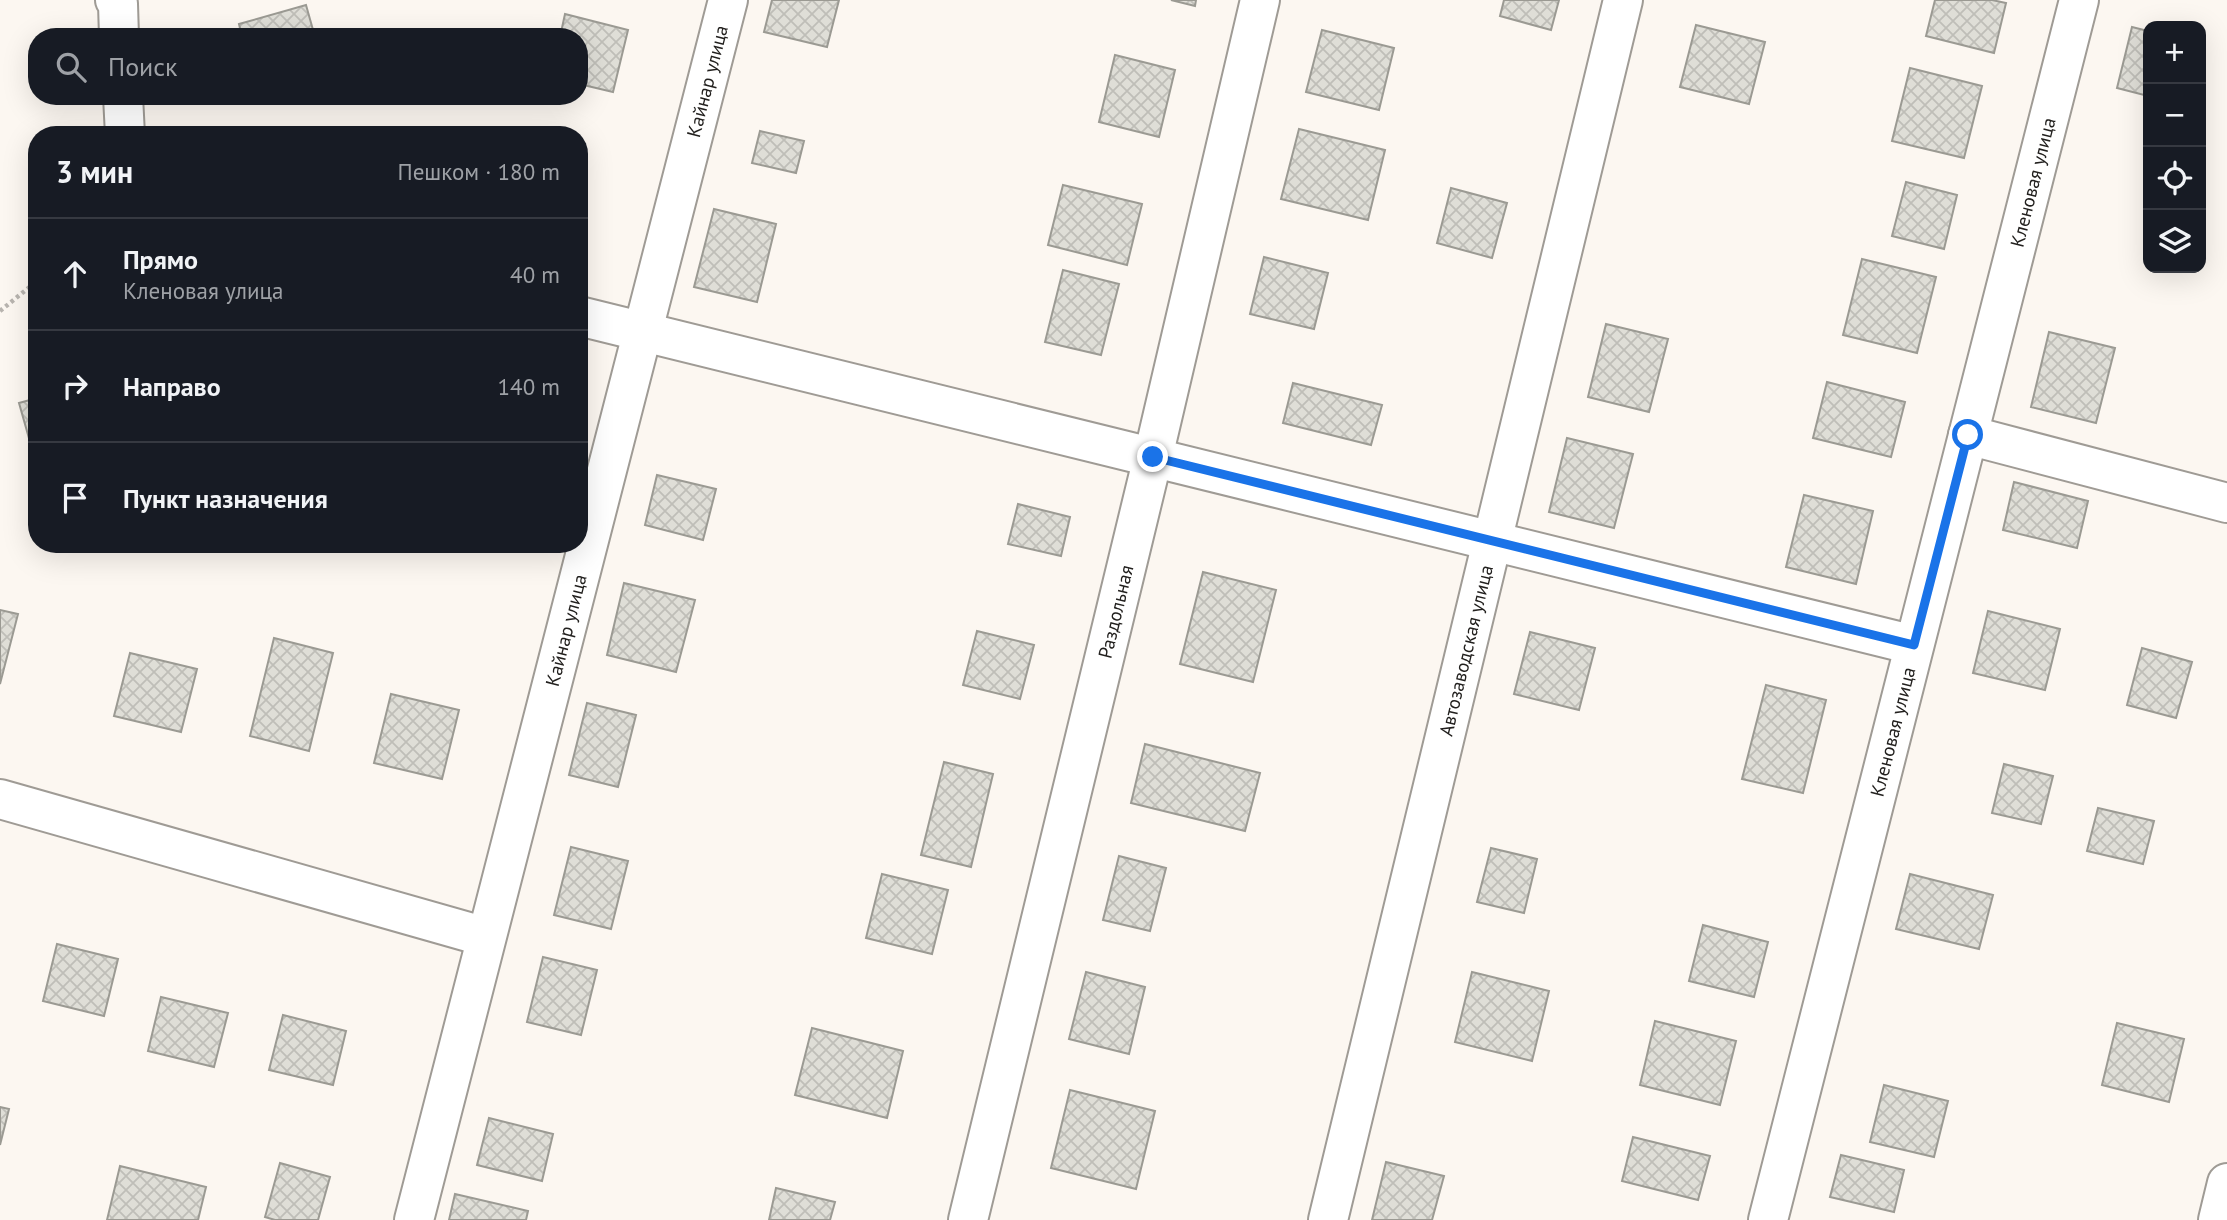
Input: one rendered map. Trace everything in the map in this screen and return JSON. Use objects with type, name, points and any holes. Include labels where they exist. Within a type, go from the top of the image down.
[{"type":"street","name":"Кайнар улица","points":[[588,543],[728,0]]},
{"type":"street","name":"Раздольная","points":[[968,1220],[1153,457],[1260,0]]},
{"type":"street","name":"Автозаводская улица","points":[[1328,1220],[1623,0]]},
{"type":"street","name":"Кленовая улица","points":[[1768,1220],[2079,0]]},
{"type":"street","points":[[123,105],[124,126]]},
{"type":"street","points":[[588,318],[1914,645]]},
{"type":"street","points":[[1968,435],[2227,503]]},
{"type":"street","name":"Кайнар улица","points":[[414,1220],[585,553]]},
{"type":"street","points":[[0,799],[486,937]]},
{"type":"street","points":[[2218,1220],[2227,1183]]},
{"type":"path","points":[[0,311],[28,288]]},
{"type":"building","points":[[772,0],[839,0],[827,47],[764,32]]},
{"type":"building","points":[[1171,0],[1196,0],[1195,6]]},
{"type":"building","points":[[1504,0],[1559,0],[1551,30],[1500,16]]},
{"type":"building","points":[[1935,0],[1992,0],[2006,3],[1994,53],[1926,36]]},
{"type":"building","points":[[306,5],[312,28],[240,28],[239,24]]},
{"type":"building","points":[[565,14],[628,30],[613,92],[588,86],[588,28],[562,28]]},
{"type":"building","points":[[1696,25],[1765,42],[1749,104],[1680,87]]},
{"type":"building","points":[[2132,27],[2143,30],[2143,95],[2117,88]]},
{"type":"building","points":[[1322,30],[1394,48],[1379,110],[1306,92]]},
{"type":"building","points":[[1115,55],[1175,70],[1159,137],[1099,122]]},
{"type":"building","points":[[1910,68],[1982,86],[1964,158],[1892,141]]},
{"type":"building","points":[[1299,129],[1385,150],[1368,220],[1281,199]]},
{"type":"building","points":[[760,131],[804,141],[796,173],[752,163]]},
{"type":"building","points":[[1906,182],[1957,195],[1944,249],[1892,236]]},
{"type":"building","points":[[1063,185],[1142,204],[1127,265],[1048,245]]},
{"type":"building","points":[[1451,188],[1507,203],[1492,258],[1437,243]]},
{"type":"building","points":[[714,209],[776,224],[757,302],[694,287]]},
{"type":"building","points":[[1264,257],[1328,273],[1314,329],[1250,314]]},
{"type":"building","points":[[1862,259],[1936,277],[1917,353],[1843,335]]},
{"type":"building","points":[[1063,270],[1119,284],[1101,355],[1045,342]]},
{"type":"building","points":[[1606,324],[1668,339],[1649,412],[1588,397]]},
{"type":"building","points":[[2049,332],[2115,348],[2096,423],[2031,407]]},
{"type":"building","points":[[1827,382],[1905,402],[1891,457],[1813,438]]},
{"type":"building","points":[[1293,383],[1382,405],[1371,445],[1283,423]]},
{"type":"building","points":[[28,400],[28,435],[19,403]]},
{"type":"building","points":[[1567,438],[1633,454],[1614,528],[1549,512]]},
{"type":"building","points":[[657,475],[716,489],[703,540],[645,525]]},
{"type":"building","points":[[2014,482],[2088,501],[2077,548],[2003,530]]},
{"type":"building","points":[[1804,495],[1873,511],[1856,584],[1786,567]]},
{"type":"building","points":[[1018,504],[1070,517],[1061,556],[1008,544]]},
{"type":"building","points":[[1203,572],[1276,590],[1253,682],[1180,664]]},
{"type":"building","points":[[624,583],[695,600],[676,672],[607,655]]},
{"type":"building","points":[[0,610],[18,614],[0,684]]},
{"type":"building","points":[[1988,611],[2060,629],[2045,690],[1973,673]]},
{"type":"building","points":[[977,631],[1034,645],[1020,699],[963,685]]},
{"type":"building","points":[[1530,632],[1595,648],[1579,710],[1514,694]]},
{"type":"building","points":[[274,638],[333,653],[309,751],[250,736]]},
{"type":"building","points":[[2142,648],[2192,662],[2176,718],[2127,705]]},
{"type":"building","points":[[130,653],[197,669],[181,732],[114,716]]},
{"type":"building","points":[[1766,685],[1826,700],[1803,793],[1742,779]]},
{"type":"building","points":[[391,694],[459,710],[442,779],[374,763]]},
{"type":"building","points":[[587,703],[636,715],[618,787],[569,775]]},
{"type":"building","points":[[1145,744],[1260,773],[1245,831],[1131,803]]},
{"type":"building","points":[[944,762],[993,774],[971,867],[921,855]]},
{"type":"building","points":[[2004,764],[2053,776],[2041,824],[1992,813]]},
{"type":"building","points":[[2098,808],[2154,821],[2143,864],[2087,851]]},
{"type":"building","points":[[571,847],[628,861],[611,929],[554,915]]},
{"type":"building","points":[[1491,848],[1537,859],[1524,913],[1477,902]]},
{"type":"building","points":[[1119,856],[1166,868],[1150,931],[1103,920]]},
{"type":"building","points":[[882,874],[948,890],[932,954],[866,938]]},
{"type":"building","points":[[1910,874],[1993,895],[1979,949],[1896,929]]},
{"type":"building","points":[[1703,925],[1768,942],[1754,997],[1689,981]]},
{"type":"building","points":[[57,944],[118,959],[104,1016],[43,1001]]},
{"type":"building","points":[[543,957],[597,970],[581,1035],[527,1022]]},
{"type":"building","points":[[1086,972],[1145,987],[1129,1054],[1069,1039]]},
{"type":"building","points":[[1472,972],[1549,991],[1532,1061],[1455,1042]]},
{"type":"building","points":[[161,997],[228,1013],[214,1067],[148,1051]]},
{"type":"building","points":[[283,1015],[346,1031],[333,1085],[269,1070]]},
{"type":"building","points":[[1655,1021],[1736,1041],[1720,1105],[1640,1085]]},
{"type":"building","points":[[2117,1023],[2184,1039],[2169,1102],[2102,1085]]},
{"type":"building","points":[[812,1028],[903,1051],[887,1118],[795,1095]]},
{"type":"building","points":[[1884,1085],[1948,1101],[1934,1157],[1870,1142]]},
{"type":"building","points":[[1070,1090],[1155,1111],[1136,1189],[1051,1168]]},
{"type":"building","points":[[0,1107],[9,1109],[0,1145]]},
{"type":"building","points":[[489,1118],[553,1134],[542,1181],[477,1165]]},
{"type":"building","points":[[1633,1137],[1710,1156],[1698,1200],[1622,1181]]},
{"type":"building","points":[[1841,1155],[1904,1170],[1894,1212],[1830,1197]]},
{"type":"building","points":[[1386,1162],[1444,1176],[1432,1220],[1372,1220]]},
{"type":"building","points":[[280,1163],[330,1177],[318,1220],[275,1220],[265,1217]]},
{"type":"building","points":[[120,1166],[206,1187],[198,1220],[107,1220]]},
{"type":"building","points":[[776,1188],[835,1202],[830,1220],[769,1220]]},
{"type":"building","points":[[455,1194],[528,1211],[526,1220],[449,1220]]},
{"type":"route","points":[[1153,457],[1914,645],[1968,435]]}]
